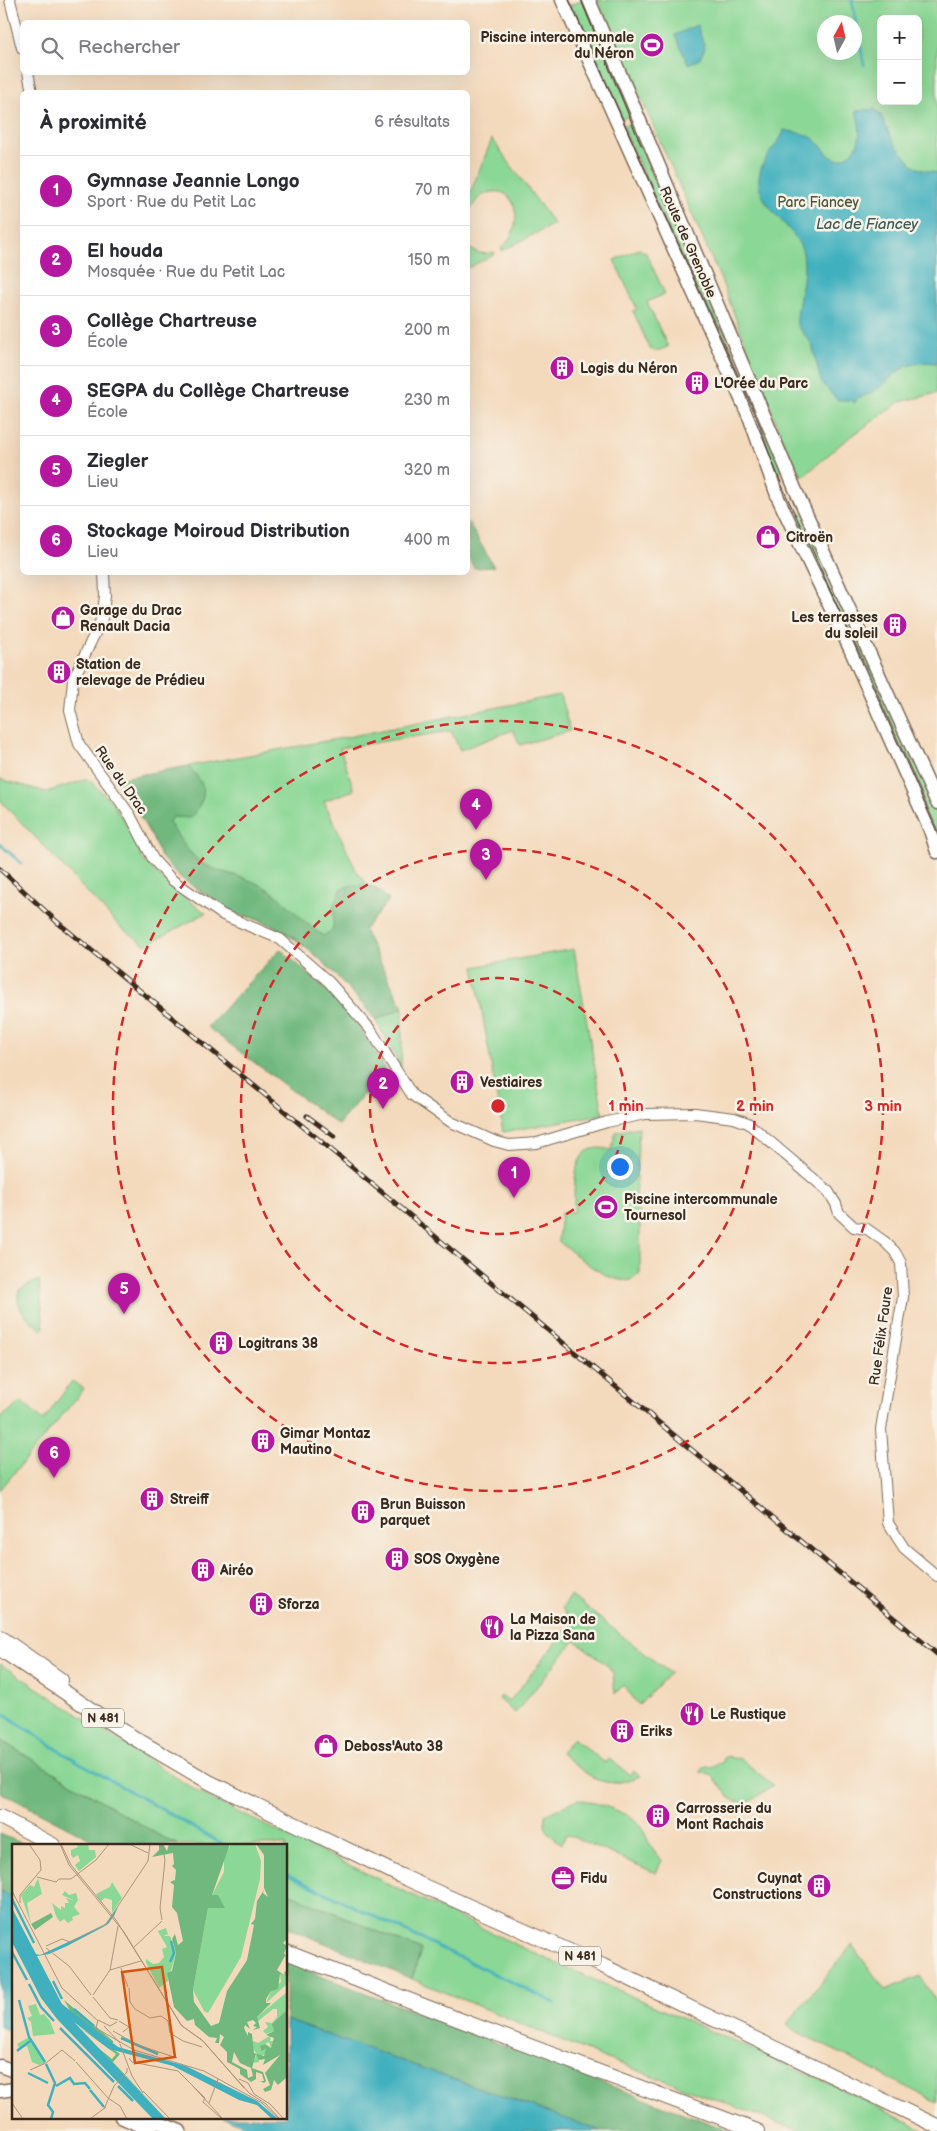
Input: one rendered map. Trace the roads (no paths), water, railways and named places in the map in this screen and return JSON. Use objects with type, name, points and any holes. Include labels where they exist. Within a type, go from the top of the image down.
[{"type":"highway","points":[[0,1637],[209,1782]]},
{"type":"highway","name":"N 481","points":[[0,1650],[129,1735],[209,1782],[401,1876],[603,1966],[937,2126]]},
{"type":"highway","points":[[0,1817],[51,1844]]},
{"type":"highway","points":[[288,1953],[452,2017],[757,2131]]},
{"type":"main road","name":"Route de Grenoble","points":[[562,0],[750,419],[778,498],[851,650],[930,830],[937,852]]},
{"type":"main road","name":"Route de Grenoble","points":[[588,0],[796,491],[937,803]]},
{"type":"main road","points":[[122,2118],[152,2131]]},
{"type":"main road","points":[[148,2118],[180,2131]]},
{"type":"street","points":[[10,0],[20,40]]},
{"type":"street","points":[[29,75],[32,90]]},
{"type":"street","name":"Rue du Drac","points":[[104,575],[105,596],[102,618],[73,680],[70,710],[79,744],[130,815],[153,859],[172,880],[223,915],[280,939],[329,982],[370,1029],[412,1095],[451,1122],[494,1141],[509,1145],[538,1143],[607,1122],[645,1114],[695,1114],[734,1118],[748,1123]]},
{"type":"street","name":"Rue Félix Faure","points":[[748,1123],[828,1190],[839,1213],[854,1227],[867,1229],[885,1242],[895,1252],[901,1263],[903,1298],[881,1430],[888,1523],[904,1548],[937,1576]]},
{"type":"water","points":[[697,25],[705,48],[700,59],[688,64],[675,35]]},
{"type":"water","name":"Lac de Fiancey","points":[[875,109],[880,114],[894,143],[912,164],[920,169],[937,173],[937,363],[910,365],[869,394],[857,398],[855,403],[850,400],[837,400],[821,382],[812,345],[797,325],[804,274],[803,254],[795,236],[768,205],[760,187],[759,177],[764,163],[784,130],[813,138],[829,155],[840,159],[852,152],[858,142],[860,130],[856,111]]},
{"type":"water","points":[[0,1891],[12,1897],[12,2033],[0,2027]]},
{"type":"water","points":[[288,2021],[601,2131],[264,2131],[225,2118],[288,2118]]},
{"type":"waterway","points":[[852,0],[864,65]]},
{"type":"waterway","points":[[0,844],[21,863]]},
{"type":"waterway","points":[[0,1711],[63,1753],[222,1844]]},
{"type":"waterway","points":[[288,1875],[555,2003]]},
{"type":"tram line","points":[[569,0],[744,392],[786,495],[812,549],[937,832]]},
{"type":"tram line","points":[[581,0],[641,145]]},
{"type":"railway","points":[[0,869],[56,921],[937,1654]]},
{"type":"railway","points":[[307,1116],[334,1136]]},
{"type":"place","name":"Piscine intercommunale du Néron","points":[[652,45]]},
{"type":"place","name":"Logis du Néron","points":[[562,368]]},
{"type":"place","name":"L'Orée du Parc","points":[[697,383]]},
{"type":"place","name":"Citroën","points":[[768,537]]},
{"type":"place","name":"Garage du Drac Renault Dacia","points":[[63,618]]},
{"type":"place","name":"Les terrasses du soleil","points":[[895,625]]},
{"type":"place","name":"Station de relevage de Prédieu","points":[[59,672]]},
{"type":"place","name":"SEGPA du Collège Chartreuse","points":[[476,830]]},
{"type":"place","name":"Collège Chartreuse","points":[[486,880]]},
{"type":"place","name":"Vestiaires","points":[[462,1082]]},
{"type":"place","name":"El houda","points":[[383,1109]]},
{"type":"place","name":"Gymnase Jeannie Longo","points":[[514,1198]]},
{"type":"place","name":"Piscine intercommunale Tournesol","points":[[606,1207]]},
{"type":"place","name":"Ziegler","points":[[124,1314]]},
{"type":"place","name":"Logitrans 38","points":[[221,1343]]},
{"type":"place","name":"Gimar Montaz Mautino","points":[[263,1441]]},
{"type":"place","name":"Stockage Moiroud Distribution","points":[[54,1478]]},
{"type":"place","name":"Streiff","points":[[152,1499]]},
{"type":"place","name":"Brun Buisson parquet","points":[[363,1512]]},
{"type":"place","name":"SOS Oxygène","points":[[397,1559]]},
{"type":"place","name":"Airéo","points":[[203,1570]]},
{"type":"place","name":"Sforza","points":[[261,1604]]},
{"type":"place","name":"La Maison de la Pizza Sana","points":[[492,1627]]},
{"type":"place","name":"Le Rustique","points":[[692,1714]]},
{"type":"place","name":"Eriks","points":[[622,1731]]},
{"type":"place","name":"Deboss'Auto 38","points":[[326,1746]]},
{"type":"place","name":"Carrosserie du Mont Rachais","points":[[658,1816]]},
{"type":"place","name":"Fidu","points":[[563,1878]]},
{"type":"place","name":"Cuynat Constructions","points":[[819,1886]]},
{"type":"park label","name":"Parc Fiancey","points":[[818,202]]}]
